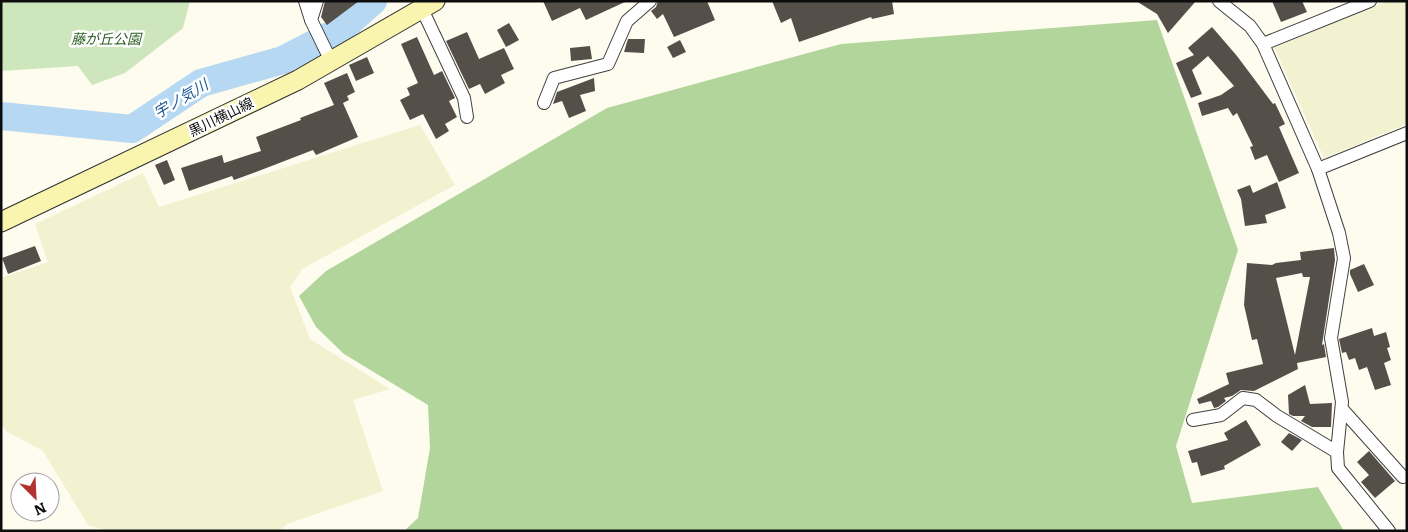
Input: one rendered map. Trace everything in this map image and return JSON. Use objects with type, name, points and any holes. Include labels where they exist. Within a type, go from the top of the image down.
[{"type":"main road","name":"黒川横山線","points":[[1,222],[298,80],[329,56],[428,5]]},
{"type":"street","points":[[305,1],[311,20],[329,56]]},
{"type":"street","points":[[311,20],[317,1]]},
{"type":"street","points":[[544,104],[554,78],[608,64],[627,21],[650,1]]},
{"type":"street","points":[[1218,1],[1250,26],[1264,44],[1318,169],[1339,233],[1344,258],[1331,338],[1342,402],[1337,452],[1338,468],[1389,531]]},
{"type":"street","points":[[1264,44],[1370,1]]},
{"type":"street","points":[[428,5],[464,98],[467,117]]},
{"type":"street","points":[[1318,169],[1407,133]]},
{"type":"street","points":[[1193,420],[1221,415],[1243,398],[1256,400],[1277,416],[1337,452]]},
{"type":"street","points":[[1342,409],[1403,476]]},
{"type":"green space","name":"藤が丘公園","points":[[1,1],[190,1],[183,28],[125,73],[92,85],[78,66],[1,71]]},
{"type":"green space","points":[[1388,1],[1407,1],[1407,124],[1324,158],[1274,47]]},
{"type":"green space","points":[[1157,20],[1238,250],[1176,446],[1192,503],[1318,487],[1344,531],[404,531],[418,518],[430,448],[428,405],[344,354],[316,327],[299,296],[326,271],[607,108],[841,44]]},
{"type":"green space","points":[[420,125],[455,185],[302,269],[290,287],[310,339],[390,389],[353,400],[383,491],[287,524],[279,531],[109,531],[88,525],[60,479],[60,472],[56,472],[43,451],[6,431],[1,424],[1,278],[48,262],[35,224],[143,173],[159,207]]},
{"type":"building","points":[[325,1],[359,1],[327,25],[321,17]]},
{"type":"building","points":[[543,1],[627,1],[586,20],[580,8],[552,21]]},
{"type":"building","points":[[658,1],[707,1],[715,20],[674,37],[663,14],[657,19],[651,11],[656,7]]},
{"type":"building","points":[[772,1],[892,1],[894,14],[872,19],[871,17],[799,42],[791,18],[781,23]]},
{"type":"building","points":[[1136,1],[1196,1],[1168,33],[1157,14]]},
{"type":"building","points":[[1272,1],[1302,1],[1307,12],[1281,22]]},
{"type":"building","points":[[509,23],[519,40],[506,47],[497,30]]},
{"type":"building","points":[[1212,27],[1237,56],[1273,104],[1275,103],[1285,124],[1279,127],[1299,173],[1279,182],[1267,155],[1255,160],[1250,147],[1253,146],[1237,113],[1233,116],[1228,108],[1202,116],[1198,103],[1221,95],[1234,86],[1208,56],[1192,70],[1202,94],[1191,98],[1176,63],[1194,55],[1188,48]]},
{"type":"building","points":[[467,32],[479,59],[504,48],[514,69],[501,75],[505,83],[485,94],[480,84],[469,89],[446,41]]},
{"type":"building","points":[[417,37],[434,75],[442,71],[455,98],[449,101],[457,117],[445,124],[449,131],[436,139],[423,114],[410,120],[400,100],[410,95],[407,88],[418,83],[401,44]]},
{"type":"building","points":[[628,39],[645,39],[644,53],[624,52]]},
{"type":"building","points":[[680,40],[686,52],[673,58],[667,47]]},
{"type":"building","points":[[590,46],[592,59],[571,61],[570,48]]},
{"type":"building","points":[[367,57],[374,73],[356,81],[349,65]]},
{"type":"building","points":[[347,73],[355,92],[347,96],[349,100],[343,103],[358,137],[316,155],[313,150],[234,180],[232,176],[189,191],[181,168],[222,155],[224,163],[261,151],[256,137],[334,105],[324,83]]},
{"type":"building","points":[[594,78],[595,91],[580,95],[586,111],[569,118],[562,101],[553,104],[557,92]]},
{"type":"building","points":[[167,160],[175,180],[164,185],[155,165]]},
{"type":"building","points":[[1277,182],[1286,208],[1265,215],[1267,223],[1245,226],[1241,199],[1237,190],[1250,185],[1253,193]]},
{"type":"building","points":[[35,246],[41,261],[8,274],[2,258]]},
{"type":"building","points":[[1334,248],[1335,260],[1322,345],[1324,344],[1326,357],[1297,363],[1298,369],[1254,391],[1241,390],[1232,396],[1224,398],[1226,401],[1218,407],[1214,408],[1211,401],[1199,404],[1197,399],[1229,384],[1226,373],[1263,364],[1257,339],[1252,340],[1244,305],[1247,263],[1272,265],[1301,260],[1300,252]],"holes":[[[1302,273],[1303,277],[1310,277],[1295,355],[1276,278]]]},
{"type":"building","points":[[1364,264],[1374,285],[1358,292],[1350,270]]},
{"type":"building","points":[[1372,328],[1374,336],[1386,332],[1390,347],[1387,348],[1391,360],[1384,363],[1391,385],[1375,390],[1367,367],[1359,370],[1355,358],[1349,360],[1346,352],[1342,353],[1339,339]]},
{"type":"building","points":[[1305,385],[1310,404],[1332,403],[1331,427],[1312,427],[1301,421],[1305,416],[1289,414],[1288,395]]},
{"type":"building","points":[[1246,420],[1261,445],[1224,466],[1225,469],[1201,476],[1197,462],[1192,463],[1188,451],[1228,440],[1224,433]]},
{"type":"building","points":[[1289,433],[1302,440],[1292,451],[1281,442]]},
{"type":"building","points":[[1369,451],[1395,481],[1375,498],[1361,482],[1369,475],[1357,462]]},
{"type":"waterway","name":"宇ノ気川","points":[[1,116],[132,129],[201,83],[283,60],[339,31],[373,1]]}]
